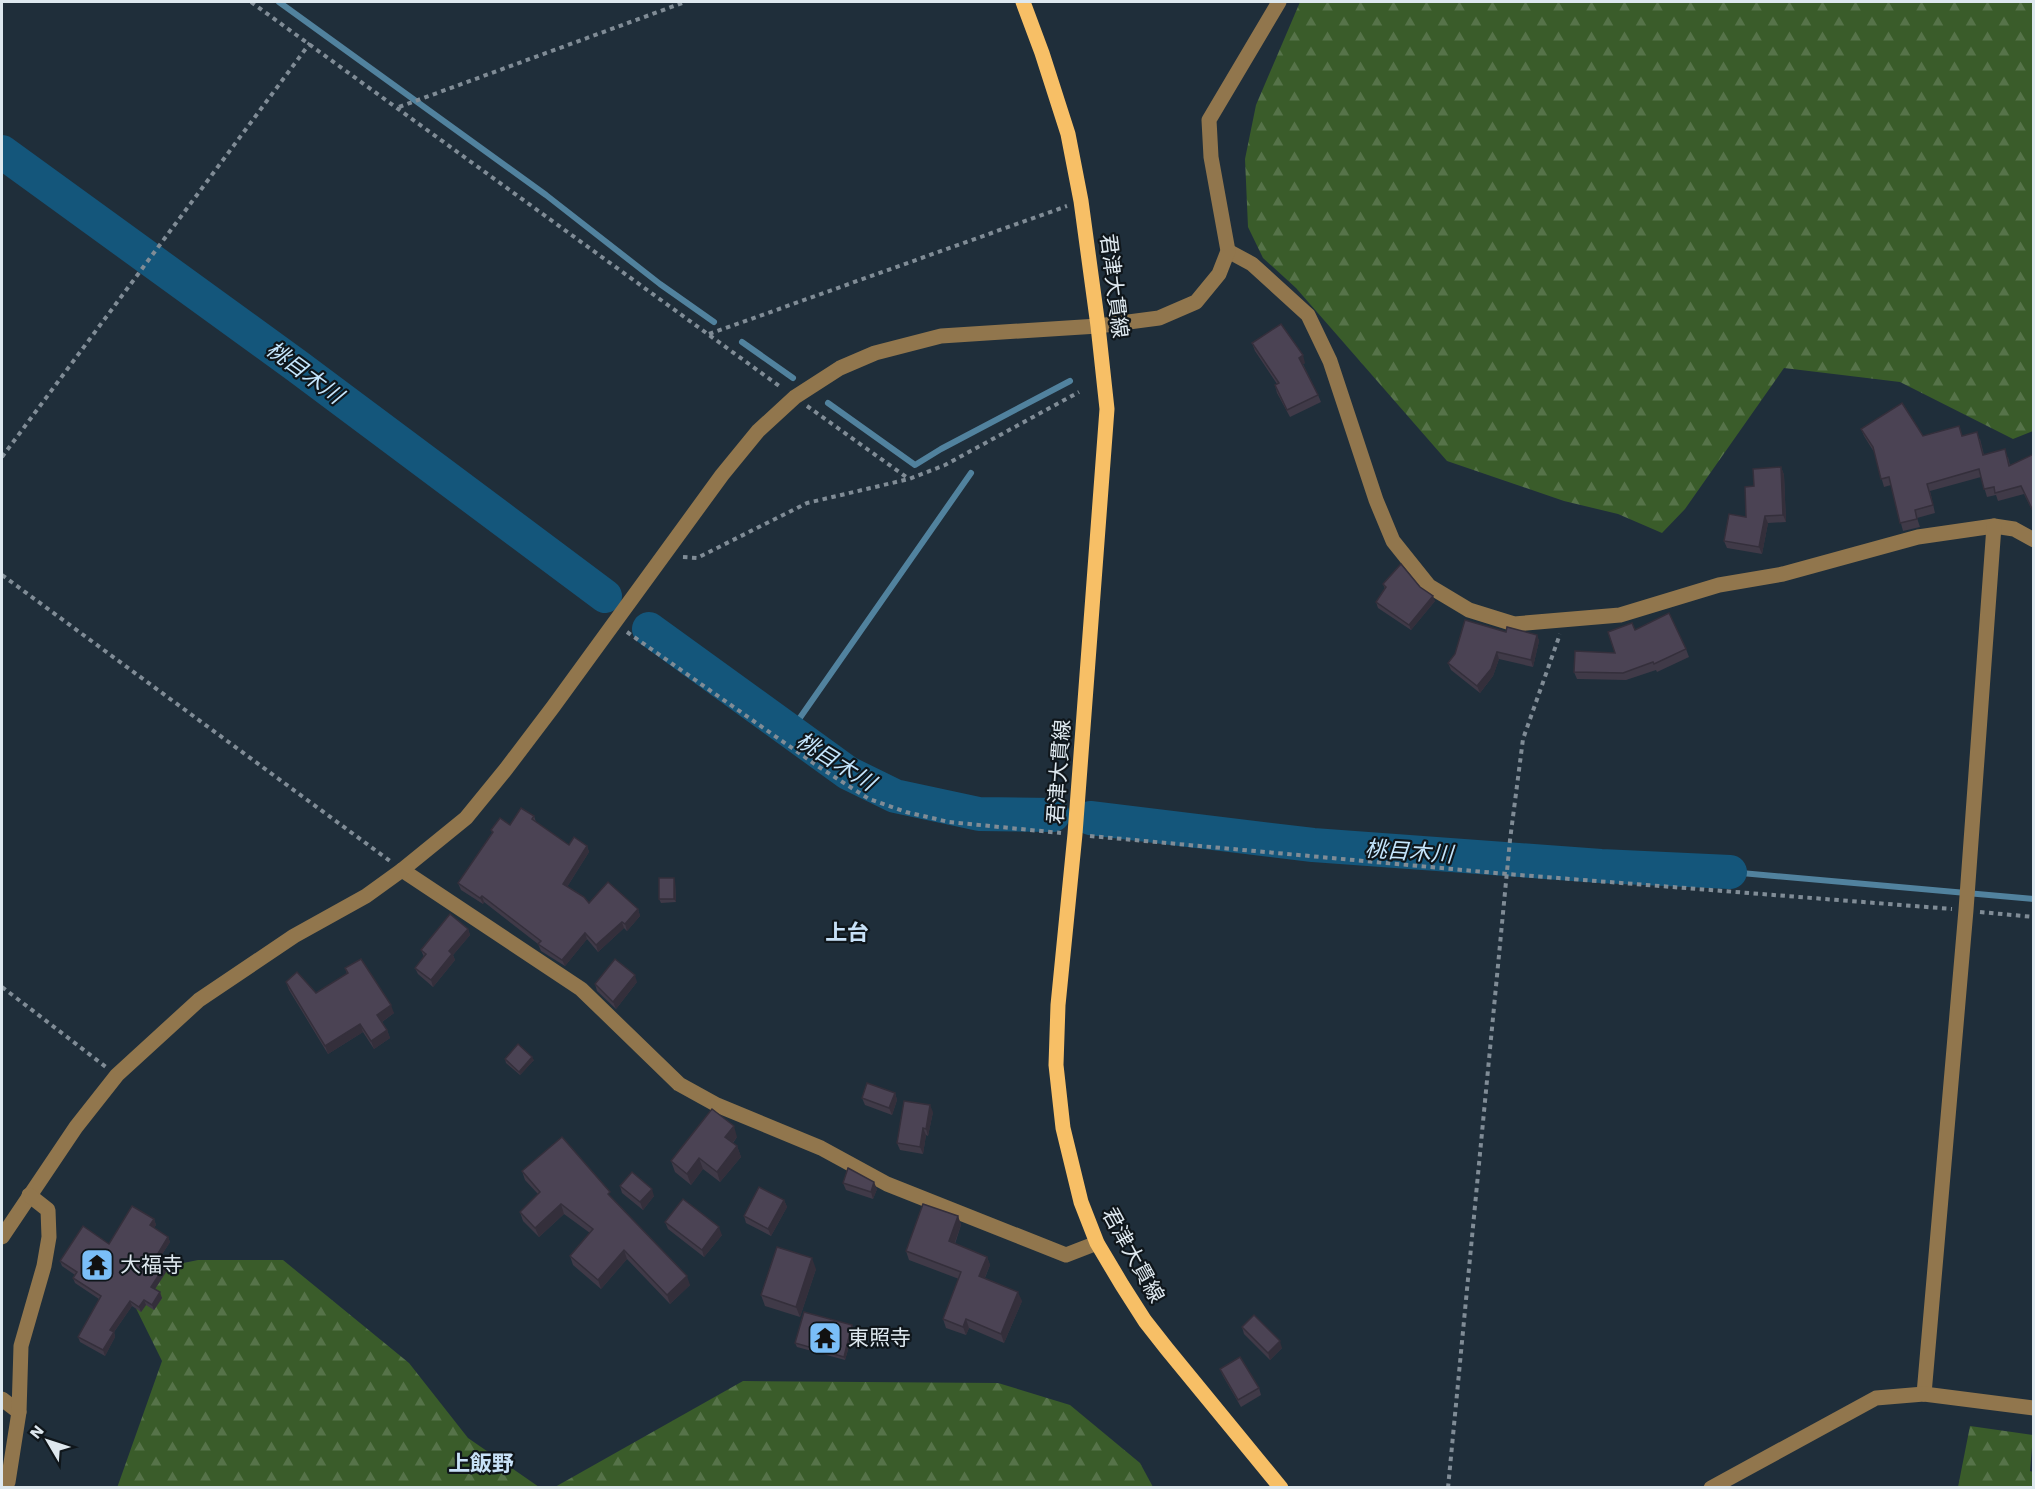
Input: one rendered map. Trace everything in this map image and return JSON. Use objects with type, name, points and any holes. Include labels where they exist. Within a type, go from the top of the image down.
[{"type":"main road","name":"君津大貫線","points":[[1023,2],[1068,134],[1082,201],[1107,409],[1075,834],[1059,1005],[1056,1065],[1063,1128],[1081,1202],[1097,1243],[1145,1321],[1281,1488]]},
{"type":"street","points":[[2,1237],[76,1126],[117,1075],[199,1000],[294,936],[366,896],[466,818],[553,707],[722,475],[758,431],[795,397],[840,368],[875,353],[941,336],[1098,326],[1159,318],[1196,302],[1219,274],[1228,251],[1211,157],[1209,120],[1279,2]]},
{"type":"street","points":[[1228,251],[1252,264],[1308,315],[1330,361],[1376,500],[1393,541],[1429,586],[1469,610],[1514,624],[1620,615],[1719,585],[1783,574],[1918,537],[1994,526],[2014,529],[2034,540]]},
{"type":"street","points":[[1924,1394],[1966,907],[1994,526]]},
{"type":"street","points":[[402,870],[581,989],[679,1084],[717,1105],[821,1148],[887,1184],[1029,1242],[1066,1255],[1097,1243]]},
{"type":"street","points":[[6,1488],[19,1412],[21,1346],[44,1266],[49,1237],[48,1210],[29,1196]]},
{"type":"street","points":[[1711,1488],[1876,1398],[1924,1394],[2034,1408]]},
{"type":"street","points":[[2,1399],[19,1412]]},
{"type":"path","points":[[252,2],[909,479]]},
{"type":"path","points":[[399,107],[685,2]]},
{"type":"path","points":[[2,457],[310,43]]},
{"type":"path","points":[[709,334],[1082,201]]},
{"type":"path","points":[[664,555],[697,558],[807,503],[909,479],[945,465],[1078,392]]},
{"type":"path","points":[[2,575],[402,870]]},
{"type":"path","points":[[1448,1488],[1510,840],[1523,739],[1564,621]]},
{"type":"path","points":[[613,623],[819,767],[869,799],[906,812],[949,822],[1507,872],[1966,907],[2034,916]]},
{"type":"path","points":[[2,987],[117,1075]]},
{"type":"green space","points":[[1300,2],[2033,2],[2033,431],[2013,439],[1900,382],[1784,368],[1685,509],[1662,533],[1618,514],[1564,501],[1447,461],[1296,288],[1263,258],[1248,227],[1245,159],[1256,105]]},
{"type":"green space","points":[[198,1260],[283,1260],[409,1363],[468,1438],[539,1487],[117,1488],[162,1361],[120,1276]]},
{"type":"green space","points":[[743,1381],[998,1383],[1070,1405],[1140,1463],[1153,1487],[555,1487]]},
{"type":"green space","points":[[1970,1426],[2033,1435],[2030,1471],[2033,1472],[2033,1487],[1958,1487]]},
{"type":"building","points":[[1281,324],[1303,355],[1299,358],[1318,395],[1287,410],[1275,385],[1279,383],[1252,343]]},
{"type":"building","points":[[1902,403],[1923,436],[1959,426],[1962,436],[1977,432],[1983,455],[2005,449],[2009,466],[2034,454],[2034,513],[2021,486],[1995,493],[1994,487],[1984,489],[1979,469],[1927,484],[1933,505],[1915,510],[1917,519],[1900,523],[1889,477],[1881,479],[1873,447],[1861,429]]},
{"type":"building","points":[[1781,467],[1783,515],[1765,516],[1759,547],[1724,541],[1729,514],[1746,517],[1745,487],[1754,486],[1753,469]]},
{"type":"building","points":[[1401,564],[1420,587],[1433,596],[1409,625],[1376,602],[1386,587],[1383,584]]},
{"type":"building","points":[[1669,613],[1686,649],[1654,664],[1653,662],[1623,673],[1574,672],[1575,651],[1615,653],[1608,632],[1632,623],[1635,630]]},
{"type":"building","points":[[1465,620],[1506,632],[1507,627],[1537,635],[1531,660],[1497,652],[1491,669],[1477,686],[1448,663],[1455,654]]},
{"type":"building","points":[[521,808],[534,816],[532,819],[569,845],[574,837],[587,846],[563,884],[584,897],[589,903],[608,882],[638,909],[625,924],[622,922],[596,945],[585,933],[562,960],[538,944],[541,941],[482,896],[480,898],[458,883],[500,818],[510,825]]},
{"type":"building","points":[[659,878],[674,878],[674,899],[659,899]]},
{"type":"building","points":[[450,914],[468,929],[449,951],[452,954],[431,980],[415,968],[426,954],[421,950]]},
{"type":"building","points":[[361,959],[391,1005],[377,1015],[387,1030],[371,1041],[360,1024],[325,1046],[286,982],[297,972],[316,993],[348,973],[345,968]]},
{"type":"building","points":[[615,959],[635,975],[613,1002],[595,984]]},
{"type":"building","points":[[518,1044],[532,1057],[519,1072],[505,1059]]},
{"type":"building","points":[[867,1083],[895,1093],[889,1108],[862,1098]]},
{"type":"building","points":[[904,1101],[930,1105],[920,1147],[897,1143]]},
{"type":"building","points":[[712,1109],[734,1126],[725,1137],[737,1146],[717,1172],[699,1158],[687,1174],[671,1161]]},
{"type":"building","points":[[562,1137],[610,1192],[608,1194],[687,1276],[667,1295],[624,1250],[598,1280],[570,1256],[593,1229],[561,1204],[535,1228],[520,1212],[540,1192],[522,1171]]},
{"type":"building","points":[[848,1168],[874,1182],[871,1192],[843,1183]]},
{"type":"building","points":[[632,1172],[652,1189],[640,1202],[620,1186]]},
{"type":"building","points":[[759,1187],[784,1200],[768,1229],[744,1216]]},
{"type":"building","points":[[683,1199],[719,1227],[702,1250],[665,1222]]},
{"type":"building","points":[[923,1204],[958,1216],[949,1241],[987,1257],[979,1276],[1018,1292],[1001,1334],[966,1319],[963,1327],[943,1319],[961,1272],[906,1251]]},
{"type":"building","points":[[132,1206],[154,1219],[150,1225],[168,1237],[154,1260],[164,1267],[151,1287],[160,1292],[152,1305],[144,1300],[139,1307],[130,1301],[110,1330],[114,1332],[103,1350],[78,1337],[101,1296],[73,1278],[77,1272],[60,1261],[83,1226],[109,1244]]},
{"type":"building","points":[[777,1247],[812,1258],[796,1307],[761,1295]]},
{"type":"building","name":"東照寺","points":[[804,1312],[852,1325],[844,1357],[795,1343]]},
{"type":"building","points":[[1254,1315],[1280,1341],[1268,1353],[1242,1327]]},
{"type":"building","points":[[1240,1357],[1259,1388],[1238,1400],[1220,1369]]},
{"type":"waterway","points":[[279,2],[546,195],[660,284],[714,322]]},
{"type":"waterway","name":"桃目木川","points":[[2,152],[297,366],[605,596]]},
{"type":"waterway","points":[[742,342],[793,378]]},
{"type":"waterway","points":[[828,403],[915,465],[1070,381]]},
{"type":"waterway","points":[[790,732],[971,473]]},
{"type":"waterway","name":"桃目木川","points":[[649,629],[848,773],[895,796],[979,814],[1053,815]]},
{"type":"waterway","name":"桃目木川","points":[[1090,818],[1313,845],[1601,866],[1730,872]]},
{"type":"waterway","points":[[1730,872],[2034,899]]},
{"type":"place","name":"大福寺","points":[[97,1265]]},
{"type":"place","name":"東照寺","points":[[825,1338]]},
{"type":"district","name":"上台","points":[[847,932]]},
{"type":"district","name":"上飯野","points":[[481,1463]]}]
